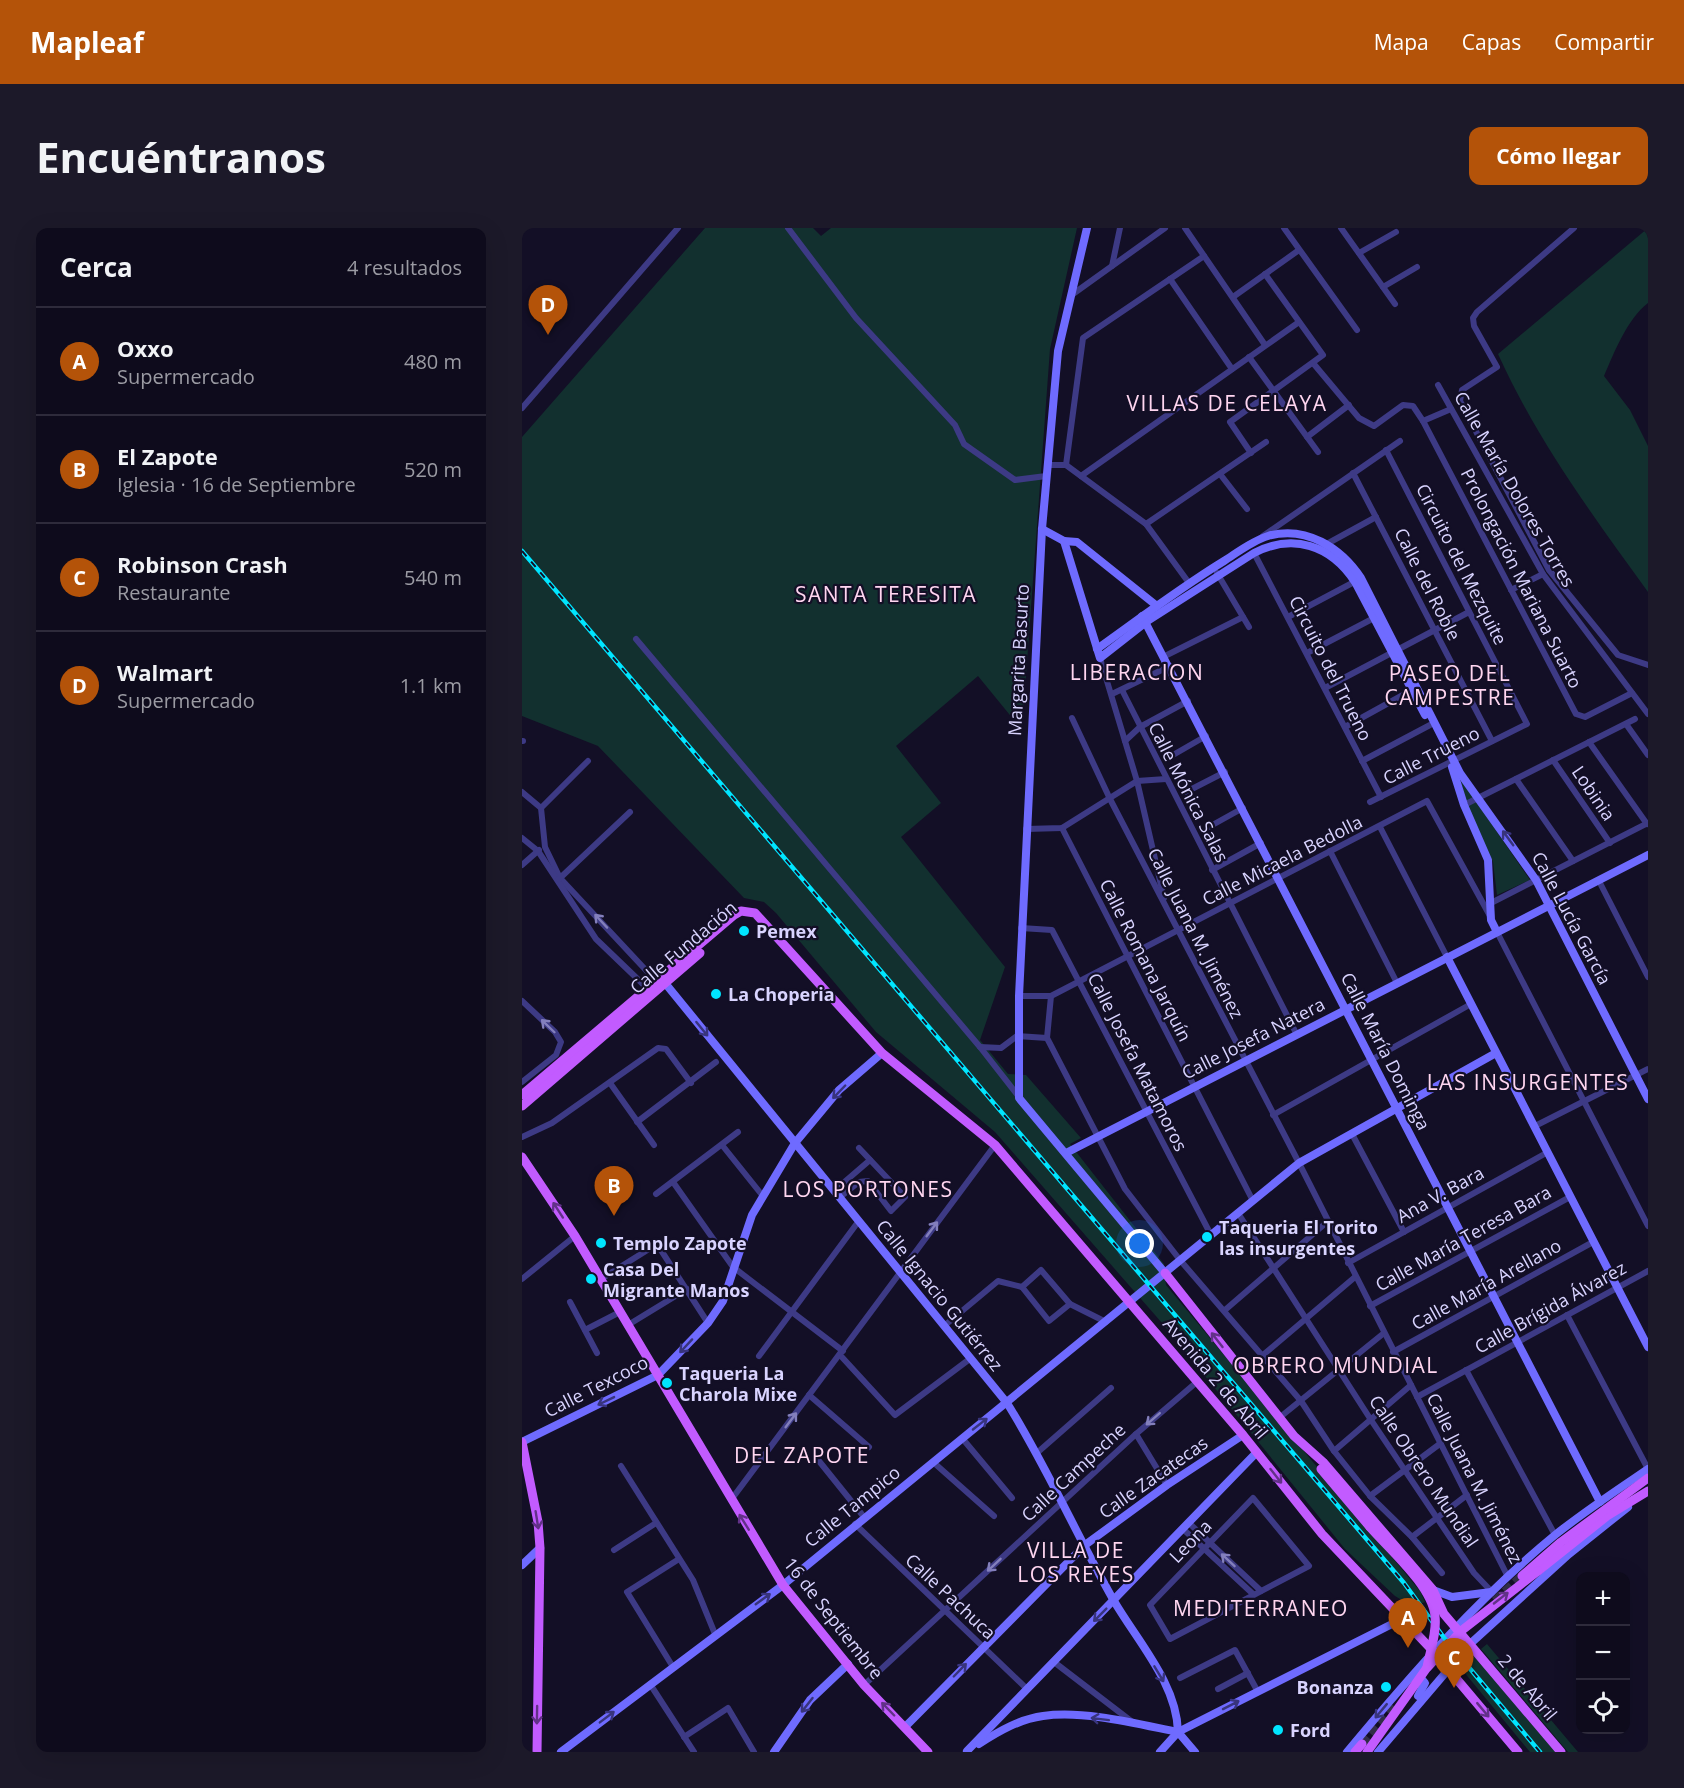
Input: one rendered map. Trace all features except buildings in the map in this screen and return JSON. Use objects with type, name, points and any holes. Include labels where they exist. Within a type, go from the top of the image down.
[{"type":"main road","name":"Calle Fundación","points":[[522,1106],[622,1022],[656,985],[734,915],[741,911],[751,911]]},
{"type":"main road","name":"Calle Fundación","points":[[522,1095],[656,985],[751,911]]},
{"type":"main road","name":"Avenida 2 de Abril","points":[[751,911],[761,917],[777,934],[882,1053],[995,1145],[1243,1435],[1322,1534],[1433,1651],[1518,1752]]},
{"type":"main road","name":"16 de Septiembre","points":[[522,1157],[576,1236],[783,1585],[864,1685],[928,1752]]},
{"type":"main road","points":[[1165,1273],[1279,1418],[1423,1588],[1431,1602],[1434,1628],[1426,1669]]},
{"type":"main road","name":"2 de Abril","points":[[1294,1436],[1323,1462],[1433,1590],[1439,1604],[1470,1644],[1561,1752]]},
{"type":"main road","points":[[522,1442],[538,1522],[540,1548],[537,1752]]},
{"type":"main road","points":[[1522,1576],[1561,1542],[1648,1478]]},
{"type":"main road","points":[[1362,1749],[1426,1669],[1461,1631],[1607,1516],[1648,1491]]},
{"type":"street","points":[[522,408],[678,228]]},
{"type":"street","points":[[788,228],[856,318],[955,425],[964,444],[1015,480],[1046,476]]},
{"type":"street","name":"Margarita Basurto","points":[[1019,1098],[1017,1036],[1021,928],[1046,476],[1058,351],[1087,228]]},
{"type":"street","points":[[1112,266],[1120,228]]},
{"type":"street","points":[[1073,294],[1166,228]]},
{"type":"street","points":[[1185,228],[1265,345]]},
{"type":"street","points":[[1341,228],[1395,304]]},
{"type":"street","points":[[1574,228],[1477,312],[1473,318],[1497,367],[1460,394],[1460,401],[1549,570],[1618,655],[1648,665]]},
{"type":"street","points":[[1287,229],[1299,250],[1358,330]]},
{"type":"street","points":[[1359,253],[1396,232]]},
{"type":"street","points":[[1233,297],[1299,250]]},
{"type":"street","points":[[1065,465],[1083,338],[1204,256]]},
{"type":"street","points":[[1383,287],[1417,267]]},
{"type":"street","points":[[1251,453],[1230,422],[1323,355],[1265,274]]},
{"type":"street","points":[[1170,279],[1232,369]]},
{"type":"street","points":[[1081,476],[1299,322]]},
{"type":"street","points":[[1249,357],[1318,452]]},
{"type":"street","points":[[1307,437],[1348,405],[1313,363]]},
{"type":"street","name":"Calle María Dolores Torres","points":[[1438,385],[1543,574],[1648,714]]},
{"type":"street","name":"Prolongación Mariana Suarto","points":[[1348,405],[1359,418],[1374,426],[1407,405],[1413,406],[1423,421],[1576,714],[1585,717],[1632,693]]},
{"type":"street","points":[[1423,421],[1451,409]]},
{"type":"street","points":[[1098,654],[1144,619],[1400,441]]},
{"type":"street","points":[[1146,524],[1266,442]]},
{"type":"street","name":"Circuito del Mezquite","points":[[1386,450],[1527,724]]},
{"type":"street","points":[[1047,465],[1065,465],[1146,524],[1189,583]]},
{"type":"street","name":"Calle del Roble","points":[[1353,473],[1492,741]]},
{"type":"street","points":[[1220,474],[1247,509]]},
{"type":"street","points":[[1317,549],[1376,517]]},
{"type":"street","points":[[1042,529],[1064,541],[1077,542],[1157,606]]},
{"type":"street","points":[[1258,541],[1269,536],[1299,534],[1326,544],[1351,563],[1374,618],[1395,651],[1430,725],[1452,761]]},
{"type":"street","points":[[1064,541],[1137,781],[1166,906]]},
{"type":"street","points":[[1144,619],[1157,606],[1189,583],[1270,544],[1284,542],[1317,549],[1346,568],[1358,580],[1452,761],[1464,805],[1488,860],[1491,920],[1648,1226]]},
{"type":"street","name":"Circuito del Trueno","points":[[1254,553],[1381,797]]},
{"type":"street","points":[[1216,571],[1249,627]]},
{"type":"street","points":[[1511,590],[1543,574]]},
{"type":"street","points":[[1288,617],[1358,580]]},
{"type":"street","points":[[1325,688],[1469,612]]},
{"type":"street","points":[[1165,656],[1243,616]]},
{"type":"street","points":[[1307,653],[1374,618]]},
{"type":"street","name":"Calle María Dominga","points":[[1144,619],[1600,1502]]},
{"type":"street","points":[[636,639],[980,1047],[1019,1098],[1165,1273]]},
{"type":"street","points":[[1112,694],[1170,666]]},
{"type":"street","name":"Calle Mónica Salas","points":[[1122,690],[1297,1035]]},
{"type":"street","points":[[1345,727],[1413,690]]},
{"type":"street","points":[[1125,741],[1140,727],[1188,701]]},
{"type":"street","name":"Calle Juana M. Jiménez","points":[[1072,718],[1110,799],[1299,1163],[1508,1577]]},
{"type":"street","points":[[1464,805],[1635,718]]},
{"type":"street","name":"Calle Trueno","points":[[1370,802],[1527,724]]},
{"type":"street","points":[[1626,724],[1648,755]]},
{"type":"street","points":[[1362,761],[1430,725]]},
{"type":"street","points":[[1173,755],[1206,736]]},
{"type":"street","points":[[1491,903],[1648,823],[1589,742]]},
{"type":"street","name":"Lobinia","points":[[1553,760],[1610,843]]},
{"type":"street","points":[[541,808],[588,761]]},
{"type":"street","name":"Calle Lucía García","points":[[1452,761],[1536,880],[1648,1099]]},
{"type":"street","points":[[1186,792],[1225,772]]},
{"type":"street","points":[[1026,829],[1062,828],[1137,781],[1166,779]]},
{"type":"street","points":[[1516,779],[1573,861]]},
{"type":"street","points":[[522,792],[541,808],[545,847],[558,880],[656,985]]},
{"type":"street","name":"Calle Micaela Bedolla","points":[[1019,996],[1051,996],[1228,902],[1380,827],[1427,801],[1491,920]]},
{"type":"street","points":[[1207,828],[1243,808]]},
{"type":"street","points":[[558,880],[630,812]]},
{"type":"street","points":[[1380,827],[1648,1347]]},
{"type":"street","name":"Calle Romana Jarquín","points":[[1062,828],[1253,1201]]},
{"type":"street","points":[[522,838],[538,851],[596,939],[656,985]]},
{"type":"street","points":[[1212,870],[1261,843]]},
{"type":"street","points":[[522,865],[545,847]]},
{"type":"street","points":[[1330,851],[1397,983]]},
{"type":"street","name":"Calle Josefa Natera","points":[[1066,1153],[1648,856]]},
{"type":"street","points":[[1599,881],[1648,977]]},
{"type":"street","name":"Calle Josefa Matamoros","points":[[1021,928],[1052,930],[1210,1235]]},
{"type":"street","name":"Calle Ignacio Gutiérrez","points":[[656,985],[795,1143],[1007,1403],[1038,1452],[1114,1601],[1166,1685],[1178,1712],[1178,1732]]},
{"type":"street","points":[[1051,996],[1047,1038],[1125,1190],[1180,1260],[1301,1401],[1334,1451],[1370,1496],[1412,1537],[1442,1573]]},
{"type":"street","points":[[522,1001],[555,1032],[561,1042],[556,1055],[522,1082]]},
{"type":"street","points":[[1273,1115],[1471,1004]]},
{"type":"street","points":[[980,1047],[991,1049],[1001,1047],[1017,1036],[1047,1038]]},
{"type":"street","points":[[522,1137],[552,1123],[662,1047],[691,1083]]},
{"type":"street","name":"Calle Texcoco","points":[[522,1442],[658,1375],[708,1323],[723,1300],[752,1215],[795,1143],[839,1090],[882,1053]]},
{"type":"street","name":"Calle Tampico","points":[[561,1752],[783,1585],[1299,1163],[1496,1053]]},
{"type":"street","points":[[637,1122],[716,1062]]},
{"type":"street","points":[[1535,1126],[1648,1069]]},
{"type":"street","points":[[610,1083],[654,1146]]},
{"type":"street","points":[[656,1194],[738,1132]]},
{"type":"street","points":[[1352,1134],[1404,1232]]},
{"type":"street","points":[[722,1144],[762,1196]]},
{"type":"street","points":[[731,1500],[995,1145]]},
{"type":"street","points":[[837,1195],[858,1182],[868,1181],[891,1211],[905,1197],[859,1148]]},
{"type":"street","name":"Ana V. Bara","points":[[1348,1263],[1548,1152]]},
{"type":"street","points":[[837,1195],[870,1160]]},
{"type":"street","points":[[672,1182],[733,1267],[841,1353],[895,1415],[971,1358]]},
{"type":"street","name":"Calle María Teresa Bara","points":[[1370,1306],[1570,1197]]},
{"type":"street","name":"Calle Obrero Mundial","points":[[1238,1213],[1371,1420],[1474,1573],[1491,1592]]},
{"type":"street","points":[[759,1356],[858,1222]]},
{"type":"street","points":[[1225,1310],[1327,1222]]},
{"type":"street","points":[[522,1279],[576,1236]]},
{"type":"street","name":"Calle María Arellano","points":[[1394,1352],[1593,1242]]},
{"type":"street","points":[[601,1279],[657,1244],[708,1323]]},
{"type":"street","points":[[1022,1287],[1041,1270],[1070,1304],[1106,1323]]},
{"type":"street","name":"Calle Brígida Álvarez","points":[[1417,1397],[1648,1271]]},
{"type":"street","points":[[1263,1355],[1355,1277]]},
{"type":"street","points":[[944,1326],[998,1281],[1022,1287],[1050,1320],[1070,1304]]},
{"type":"street","points":[[628,1325],[687,1289]]},
{"type":"street","points":[[570,1302],[597,1353]]},
{"type":"street","points":[[585,1330],[620,1312]]},
{"type":"street","points":[[1347,1752],[1433,1651],[1491,1592],[1556,1535],[1648,1469],[1567,1315]]},
{"type":"street","points":[[1279,1418],[1384,1333]]},
{"type":"street","name":"Calle Brígida Álvarez","points":[[1466,1370],[1556,1535]]},
{"type":"street","name":"Calle Campeche","points":[[864,1685],[1062,1501],[1197,1381]]},
{"type":"street","points":[[1334,1451],[1411,1384]]},
{"type":"street","points":[[1038,1452],[1111,1388]]},
{"type":"street","points":[[809,1395],[869,1447]]},
{"type":"street","points":[[1136,1434],[1167,1485]]},
{"type":"street","name":"Calle Zacatecas","points":[[905,1727],[1085,1545],[1167,1485],[1243,1435]]},
{"type":"street","points":[[962,1438],[1012,1498]]},
{"type":"street","points":[[1370,1496],[1441,1443]]},
{"type":"street","points":[[966,1752],[1257,1452]]},
{"type":"street","points":[[819,1461],[864,1518]]},
{"type":"street","points":[[933,1462],[994,1516]]},
{"type":"street","points":[[621,1466],[693,1580],[715,1635]]},
{"type":"street","points":[[1378,1752],[1470,1644],[1569,1554],[1648,1491]]},
{"type":"street","points":[[1412,1537],[1467,1495]]},
{"type":"street","name":"Leona","points":[[1253,1594],[1170,1639],[1150,1605],[1253,1498],[1309,1566],[1261,1591]]},
{"type":"street","points":[[614,1550],[656,1523]]},
{"type":"street","name":"Calle Pachuca","points":[[855,1524],[1027,1689]]},
{"type":"street","points":[[1186,1526],[1209,1542],[1261,1591],[1253,1594],[1204,1548],[1186,1526]]},
{"type":"street","points":[[522,1565],[540,1548]]},
{"type":"street","points":[[673,1667],[627,1592],[679,1559]]},
{"type":"street","points":[[1433,1590],[1452,1598],[1491,1592]]},
{"type":"street","points":[[1160,1752],[1178,1732],[1402,1619]]},
{"type":"street","points":[[1180,1678],[1235,1650],[1258,1692]]},
{"type":"street","points":[[1054,1662],[1133,1723]]},
{"type":"street","points":[[774,1752],[810,1700],[848,1664]]},
{"type":"street","points":[[1218,1689],[1248,1673]]},
{"type":"street","points":[[1390,1738],[1391,1729],[1423,1690],[1425,1681],[1418,1677],[1396,1694]]},
{"type":"street","points":[[650,1684],[694,1752]]},
{"type":"street","points":[[684,1737],[728,1708],[754,1752]]},
{"type":"street","points":[[966,1752],[1018,1722],[1043,1716],[1068,1715],[1133,1723],[1178,1732],[1195,1752]]},
{"type":"green space","points":[[705,228],[813,228],[821,236],[831,228],[1077,228],[1050,349],[1022,730],[978,676],[896,746],[941,803],[901,837],[1005,967],[980,1040],[1008,1074],[1026,1075],[1081,1138],[1070,1144],[1164,1264],[1166,1285],[1420,1591],[1425,1602],[1413,1607],[1395,1596],[1345,1549],[1162,1323],[995,1132],[876,1032],[776,913],[764,902],[744,898],[598,746],[522,716],[522,437]]},
{"type":"green space","points":[[1648,228],[1648,303],[1627,327],[1604,376],[1630,410],[1648,446],[1648,592],[1548,447],[1513,386],[1498,354]]},
{"type":"green space","points":[[1460,778],[1530,880],[1497,895],[1493,862],[1468,811]]},
{"type":"green space","points":[[1487,1644],[1578,1752],[1568,1752],[1481,1649]]},
{"type":"green space","points":[[1471,1651],[1556,1752],[1530,1752],[1459,1666]]},
{"type":"tunnel","points":[[1495,1601],[1522,1576]]},
{"type":"tunnel","points":[[1362,1744],[1395,1707]]},
{"type":"railway","points":[[522,551],[1404,1583],[1445,1639],[1540,1752]]},
{"type":"place","name":"Walmart","points":[[548,335]]},
{"type":"place","name":"Pemex","points":[[744,931]]},
{"type":"place","name":"La Choperia","points":[[716,994]]},
{"type":"place","name":"El Zapote","points":[[614,1216]]},
{"type":"place","name":"Taqueria El Torito las insurgentes","points":[[1207,1237]]},
{"type":"place","name":"Templo Zapote","points":[[601,1243]]},
{"type":"place","name":"Casa Del Migrante Manos","points":[[591,1279]]},
{"type":"place","name":"Taqueria La Charola Mixe","points":[[667,1383]]},
{"type":"place","name":"Oxxo","points":[[1408,1648]]},
{"type":"place","name":"Bonanza","points":[[1386,1687]]},
{"type":"place","name":"Robinson Crash","points":[[1454,1688]]},
{"type":"place","name":"Ford","points":[[1278,1730]]},
{"type":"district","name":"VILLAS DE CELAYA","points":[[1227,403]]},
{"type":"district","name":"SANTA TERESITA","points":[[886,594]]},
{"type":"district","name":"LIBERACION","points":[[1137,672]]},
{"type":"district","name":"PASEO DEL CAMPESTRE","points":[[1450,685]]},
{"type":"district","name":"LAS INSURGENTES","points":[[1528,1082]]},
{"type":"district","name":"LOS PORTONES","points":[[868,1189]]},
{"type":"district","name":"OBRERO MUNDIAL","points":[[1336,1365]]},
{"type":"district","name":"DEL ZAPOTE","points":[[802,1455]]},
{"type":"district","name":"VILLA DE LOS REYES","points":[[1076,1562]]},
{"type":"district","name":"MEDITERRANEO","points":[[1261,1608]]}]
